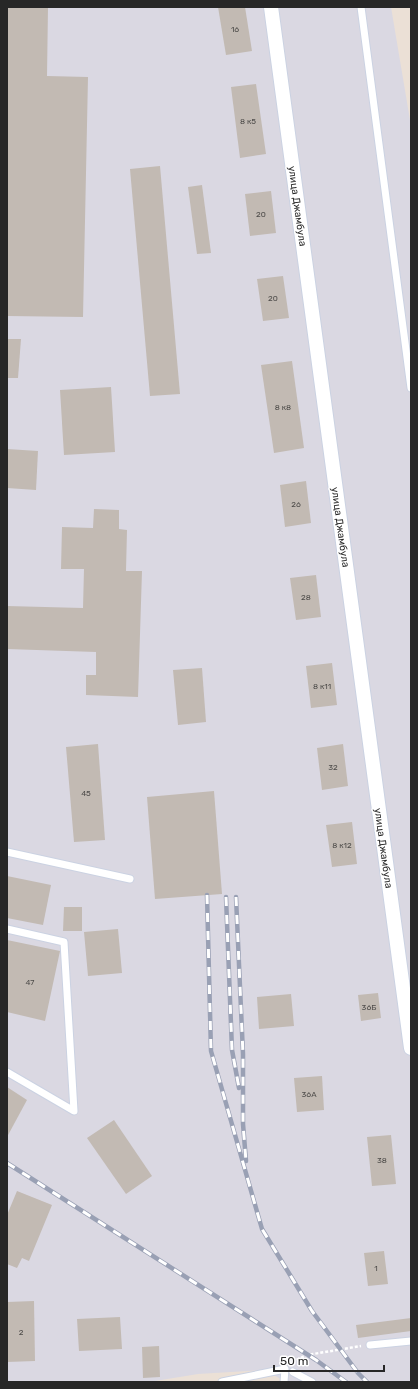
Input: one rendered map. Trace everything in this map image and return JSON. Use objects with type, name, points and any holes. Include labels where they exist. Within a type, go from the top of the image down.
[{"type":"street","name":"улица Джамбула","points":[[271,7],[411,1048]]},
{"type":"lane","points":[[361,7],[411,388]]},
{"type":"lane","points":[[7,852],[130,880]]},
{"type":"lane","points":[[7,929],[64,942],[74,1111],[7,1072]]},
{"type":"lane","points":[[370,1345],[411,1341]]},
{"type":"lane","points":[[222,1382],[284,1369],[284,1382]]},
{"type":"lane","points":[[293,1372],[312,1382]]},
{"type":"path","points":[[284,1369],[301,1356],[370,1345]]},
{"type":"shaded area","points":[[7,7],[391,7],[411,126],[411,1382],[286,1382],[265,1370],[198,1374],[149,1382],[7,1382]]},
{"type":"building","points":[[7,7],[48,7],[47,76],[88,77],[83,317],[7,316]]},
{"type":"building","points":[[218,7],[245,7],[252,51],[226,55]]},
{"type":"building","points":[[256,84],[266,154],[240,158],[231,87]]},
{"type":"building","points":[[160,166],[180,394],[150,396],[130,169]]},
{"type":"building","points":[[202,185],[211,253],[197,254],[188,187]]},
{"type":"building","points":[[271,191],[276,233],[250,236],[245,194]]},
{"type":"building","points":[[283,276],[289,318],[263,321],[257,279]]},
{"type":"building","points":[[7,339],[21,339],[18,378],[7,378]]},
{"type":"building","points":[[292,361],[304,448],[274,453],[261,365]]},
{"type":"building","points":[[111,387],[115,452],[64,455],[60,390]]},
{"type":"building","points":[[7,449],[38,451],[36,490],[7,488]]},
{"type":"building","points":[[306,481],[311,523],[285,527],[280,485]]},
{"type":"building","points":[[94,509],[119,510],[119,529],[127,530],[126,571],[142,571],[138,697],[86,695],[86,675],[96,675],[96,652],[7,649],[7,606],[83,608],[84,569],[61,569],[62,527],[93,528]]},
{"type":"building","points":[[316,575],[321,617],[296,620],[290,578]]},
{"type":"building","points":[[332,663],[337,705],[311,708],[306,666]]},
{"type":"building","points":[[202,668],[206,722],[178,725],[173,670]]},
{"type":"building","points":[[98,744],[105,840],[74,842],[66,747]]},
{"type":"building","points":[[343,744],[348,786],[322,790],[317,748]]},
{"type":"building","points":[[214,791],[222,894],[155,899],[147,797]]},
{"type":"building","points":[[352,822],[357,864],[332,867],[326,825]]},
{"type":"building","points":[[7,876],[51,885],[43,925],[7,918]]},
{"type":"building","points":[[64,907],[82,907],[82,931],[63,931]]},
{"type":"building","points":[[118,929],[122,973],[88,976],[84,932]]},
{"type":"building","points":[[7,940],[60,951],[45,1021],[7,1012]]},
{"type":"building","points":[[378,993],[381,1018],[361,1021],[358,995]]},
{"type":"building","points":[[291,994],[294,1026],[259,1029],[257,997]]},
{"type":"building","points":[[322,1076],[324,1110],[297,1112],[294,1078]]},
{"type":"building","points":[[7,1087],[27,1100],[7,1137]]},
{"type":"building","points":[[114,1120],[152,1176],[126,1194],[87,1138]]},
{"type":"building","points":[[391,1135],[396,1184],[372,1186],[367,1137]]},
{"type":"building","points":[[17,1191],[52,1205],[29,1261],[22,1258],[17,1268],[7,1264],[7,1215]]},
{"type":"building","points":[[384,1251],[388,1284],[368,1286],[364,1253]]},
{"type":"building","points":[[34,1301],[35,1361],[7,1362],[7,1302]]},
{"type":"building","points":[[120,1317],[122,1349],[79,1351],[77,1319]]},
{"type":"building","points":[[411,1318],[411,1331],[358,1338],[356,1325]]},
{"type":"building","points":[[159,1346],[160,1377],[143,1378],[142,1347]]},
{"type":"railway","points":[[207,895],[211,1051],[262,1229],[312,1311],[358,1373],[367,1382]]},
{"type":"railway","points":[[226,897],[232,1050],[239,1088]]},
{"type":"railway","points":[[236,897],[243,1054],[243,1124],[246,1161]]},
{"type":"railway","points":[[7,1163],[316,1360],[346,1382]]}]
